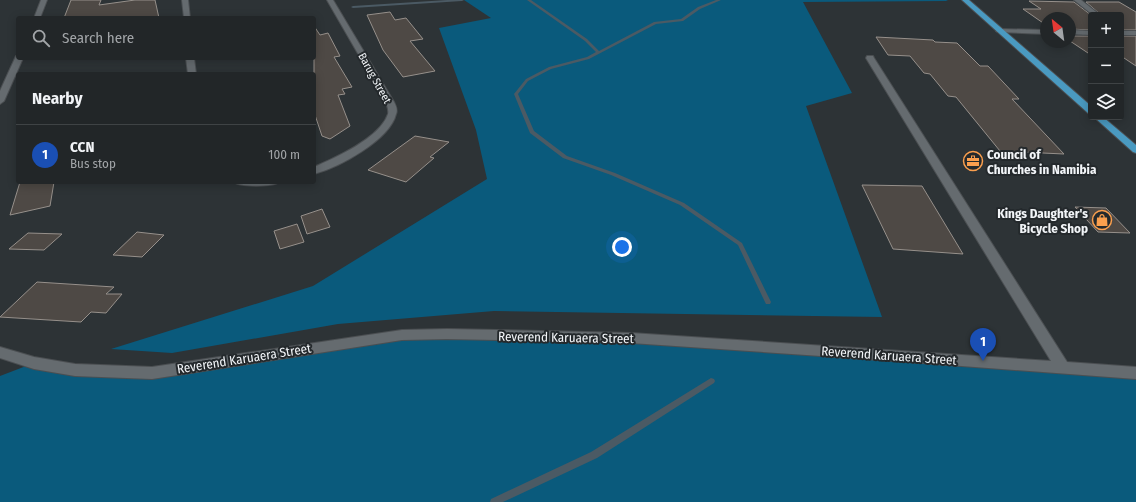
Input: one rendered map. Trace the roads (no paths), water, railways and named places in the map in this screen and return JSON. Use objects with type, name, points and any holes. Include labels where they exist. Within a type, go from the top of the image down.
[{"type":"main road","points":[[965,0],[1088,108]]},
{"type":"main road","points":[[1101,120],[1136,150]]},
{"type":"street","points":[[38,16],[44,0]]},
{"type":"street","points":[[185,0],[187,16]]},
{"type":"street","name":"Barug Street","points":[[316,170],[335,162],[366,143],[380,132],[392,114],[390,102],[330,0]]},
{"type":"street","points":[[1077,0],[1093,12]]},
{"type":"street","points":[[1000,31],[1040,32]]},
{"type":"street","points":[[1076,32],[1088,33]]},
{"type":"street","points":[[1124,33],[1136,34]]},
{"type":"street","points":[[870,58],[1063,368]]},
{"type":"street","points":[[0,101],[18,60]]},
{"type":"street","points":[[190,60],[192,72]]},
{"type":"street","name":"Reverend Karuaera Street","points":[[0,352],[34,363],[75,370],[152,373],[402,335],[447,334],[631,338],[842,351],[1136,373]]},
{"type":"waterway","points":[[353,7],[462,0]]},
{"type":"waterway","points":[[529,0],[586,40],[599,53]]},
{"type":"waterway","points":[[599,53],[655,23],[682,20],[699,8],[719,0]]},
{"type":"waterway","points":[[599,53],[588,58],[550,68],[527,80],[516,94],[532,132],[565,157],[613,174],[682,204],[740,244],[768,302]]},
{"type":"waterway","points":[[494,502],[594,455],[711,381]]},
{"type":"place","name":"Council of Churches in Namibia","points":[[973,161]]},
{"type":"place","name":"Kings Daughter's Bicycle Shop","points":[[1102,220]]},
{"type":"place","name":"CCN","points":[[983,361]]}]
